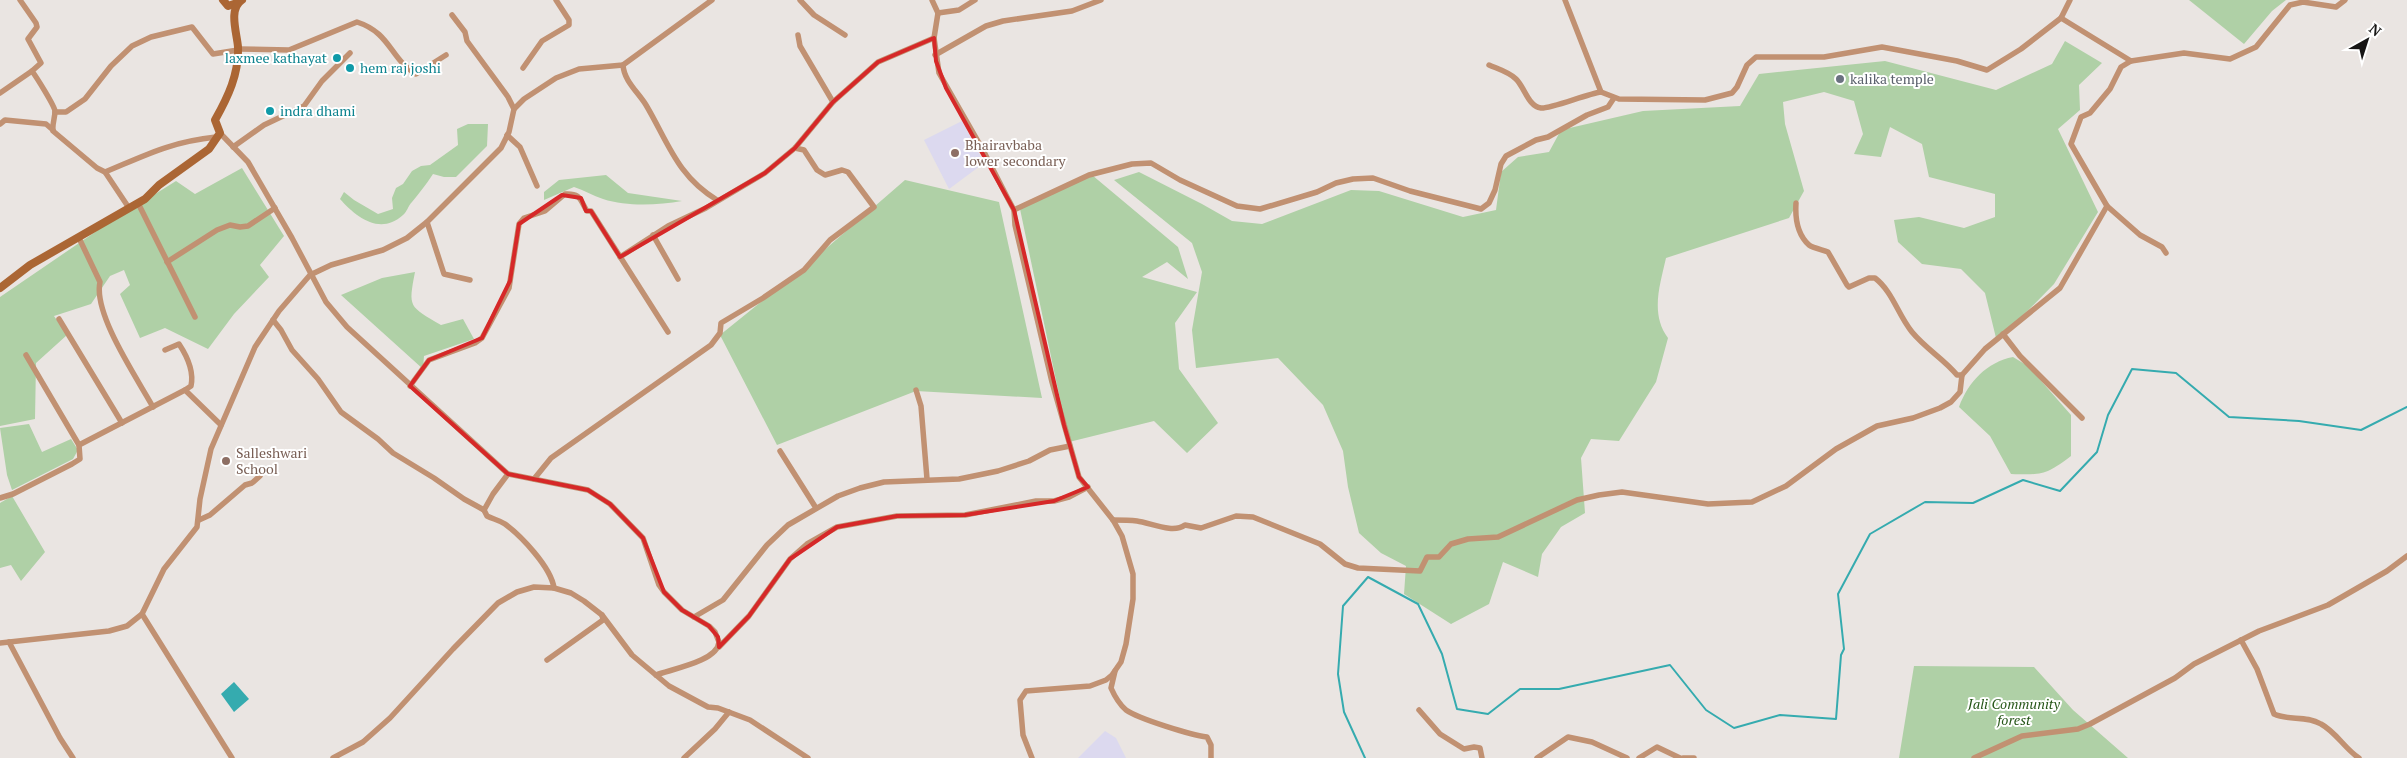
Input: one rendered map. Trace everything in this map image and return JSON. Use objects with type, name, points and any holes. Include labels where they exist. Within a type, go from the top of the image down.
[{"type":"street","points":[[0,93],[41,63],[28,39],[37,27],[36,23],[20,0]]},
{"type":"street","points":[[223,0],[228,6],[239,2]]},
{"type":"street","points":[[523,68],[542,41],[569,25],[569,20],[556,0]]},
{"type":"street","points":[[0,643],[109,631],[126,626],[142,614],[164,569],[197,527],[205,469],[221,425],[255,347],[294,291],[310,275],[331,265],[382,250],[407,238],[427,222],[501,148],[507,135],[514,109],[524,99],[564,75],[579,69],[623,65],[712,0]]},
{"type":"street","points":[[800,0],[814,15],[845,35]]},
{"type":"street","points":[[932,0],[938,13],[934,38],[939,74],[983,150],[1014,210],[1031,294],[1079,477],[1113,520],[1122,536],[1133,574],[1133,598],[1126,644],[1121,662],[1116,669],[1106,680],[1090,686],[1026,691],[1020,700],[1024,736],[1032,758]]},
{"type":"street","points":[[938,13],[959,10],[974,0]]},
{"type":"street","points":[[935,55],[986,26],[1003,21],[1072,11],[1101,0]]},
{"type":"street","points":[[1565,0],[1601,92]]},
{"type":"street","points":[[1489,65],[1516,78],[1530,100],[1541,108],[1585,94],[1601,92],[1614,98],[1670,101],[1722,97],[1732,93],[1738,87],[1747,65],[1756,57],[1824,56],[1882,47],[1957,61],[1986,70],[2020,49],[2061,18],[2070,0]]},
{"type":"street","points":[[2166,253],[2162,247],[2140,235],[2107,206],[2071,144],[2081,117],[2090,112],[2110,89],[2121,67],[2131,61],[2184,53],[2216,59],[2230,59],[2256,47],[2290,5],[2303,2],[2336,8],[2345,0]]},
{"type":"street","points":[[239,2],[234,10],[238,49],[234,80],[215,120],[218,135],[248,162],[326,302],[347,327],[508,474],[570,484],[588,490],[610,504],[643,538],[664,592],[682,610],[703,621],[715,632],[719,647]]},
{"type":"street","points":[[452,15],[465,32],[467,40],[508,97],[514,109]]},
{"type":"street","points":[[2061,18],[2131,61]]},
{"type":"street","points":[[55,112],[66,112],[85,99],[132,46],[151,37],[192,27],[211,53],[238,49],[289,50],[357,22],[370,26],[383,36],[406,67],[416,74],[446,55]]},
{"type":"street","points":[[798,35],[800,46],[833,102]]},
{"type":"street","points":[[620,257],[654,235],[706,208],[765,173],[795,148],[833,102],[878,62],[934,38]]},
{"type":"street","points":[[233,147],[264,125],[304,106],[322,81],[350,53]]},
{"type":"street","points":[[623,65],[627,79],[642,99],[675,160],[695,184],[717,200]]},
{"type":"street","points":[[32,71],[47,98],[53,104],[55,112],[52,122],[53,130]]},
{"type":"street","points":[[1014,210],[1089,175],[1132,164],[1151,163],[1180,180],[1237,206],[1260,209],[1317,192],[1336,183],[1353,179],[1373,178],[1410,191],[1481,209],[1489,203],[1495,190],[1501,164],[1506,156],[1536,140],[1548,137],[1587,115],[1608,107],[1614,98]]},
{"type":"street","points":[[0,124],[5,120],[46,124],[97,168],[105,172],[129,208]]},
{"type":"street","points":[[105,172],[159,148],[188,140],[218,135]]},
{"type":"street","points":[[0,288],[18,272],[138,203],[209,149],[218,135]]},
{"type":"street","points":[[507,135],[520,147],[537,186]]},
{"type":"street","points":[[534,479],[551,458],[711,345],[720,333],[721,323],[763,298],[804,270],[830,240],[874,207],[848,172],[842,170],[825,174],[817,170],[804,150],[795,148]]},
{"type":"street","points":[[410,386],[428,360],[475,343],[486,332],[509,288],[519,224],[524,218],[545,211],[565,194],[576,194],[581,198],[587,211],[591,211],[668,332]]},
{"type":"street","points":[[138,203],[195,317]]},
{"type":"street","points":[[1796,203],[1795,218],[1800,232],[1810,246],[1828,252],[1847,285],[1849,287],[1869,278],[1875,278],[1884,285],[1911,331],[1934,356],[1957,375],[1962,375]]},
{"type":"street","points":[[1113,520],[1136,521],[1163,528],[1181,528],[1185,525],[1201,528],[1236,516],[1253,517],[1320,544],[1345,564],[1358,568],[1420,571],[1427,557],[1439,557],[1451,544],[1468,539],[1498,537],[1576,500],[1599,495],[1622,492],[1708,504],[1752,502],[1786,486],[1836,449],[1877,426],[1913,418],[1951,402],[1960,392],[1962,375],[1985,349],[2060,288],[2107,206]]},
{"type":"street","points":[[167,262],[216,230],[230,225],[248,226],[275,208]]},
{"type":"street","points":[[427,222],[444,274],[470,280]]},
{"type":"street","points":[[654,235],[678,278]]},
{"type":"street","points":[[79,238],[100,282],[98,289],[103,316],[153,407]]},
{"type":"street","points":[[59,319],[122,423]]},
{"type":"street","points":[[273,320],[292,350],[318,378],[341,412],[378,439],[393,453],[484,510],[487,516],[505,524],[533,553],[552,578],[554,588]]},
{"type":"street","points":[[2003,334],[2020,356],[2082,418]]},
{"type":"street","points":[[79,446],[191,386],[193,375],[179,344],[165,350]]},
{"type":"street","points":[[0,498],[13,494],[80,459],[79,446],[26,355]]},
{"type":"street","points":[[185,390],[221,425]]},
{"type":"street","points":[[916,390],[921,406],[927,479]]},
{"type":"street","points":[[694,617],[723,600],[767,545],[788,525],[816,508],[860,488],[884,482],[959,479],[998,471],[1029,461],[1050,450],[1070,446]]},
{"type":"street","points":[[780,451],[816,508]]},
{"type":"street","points":[[484,510],[492,494],[508,474]]},
{"type":"street","points":[[199,520],[210,516],[245,485],[252,483],[260,476]]},
{"type":"street","points":[[656,674],[696,662],[715,651],[749,616],[790,559],[811,541],[837,527],[892,517],[965,515],[1036,500],[1054,501],[1069,497],[1088,487]]},
{"type":"street","points":[[1974,758],[2022,736],[2078,729],[2090,724],[2175,678],[2194,664],[2240,640],[2281,621],[2328,605],[2387,571],[2407,556]]},
{"type":"street","points":[[333,758],[363,742],[390,718],[453,649],[498,604],[517,592],[534,587],[554,588],[571,593],[602,615],[632,655],[669,686],[688,698],[750,720],[808,758]]},
{"type":"street","points":[[142,614],[232,758]]},
{"type":"street","points":[[548,660],[603,620],[602,615]]},
{"type":"street","points":[[2240,640],[2257,669],[2274,714],[2306,718],[2321,724],[2359,758]]},
{"type":"street","points":[[9,642],[60,738],[73,758]]},
{"type":"street","points":[[1116,669],[1111,688],[1116,700],[1125,709],[1134,715],[1185,733],[1207,737],[1211,745],[1212,758]]},
{"type":"street","points":[[1419,710],[1445,738],[1464,749],[1480,748],[1482,758]]},
{"type":"street","points":[[684,758],[715,729],[728,712]]},
{"type":"street","points":[[1537,758],[1568,737],[1592,742],[1627,758]]},
{"type":"street","points":[[1639,758],[1657,747],[1682,758],[1694,758]]},
{"type":"highlighted area","points":[[934,38],[936,61],[946,88],[1014,210],[1064,425],[1079,477],[1088,487],[1054,501],[965,515],[897,516],[837,527],[790,559],[749,616],[719,647],[718,637],[709,626],[682,610],[664,592],[643,538],[610,504],[588,490],[508,474],[410,386],[429,360],[482,338],[510,281],[519,224],[562,195],[581,198],[586,211],[591,211],[620,257],[765,173],[795,148],[833,102],[878,62]]},
{"type":"shaded area","name":"Bhairavbaba lower secondary","points":[[962,121],[984,163],[949,189],[924,140]]},
{"type":"shaded area","points":[[1105,731],[1116,738],[1126,758],[1078,758]]},
{"type":"green space","points":[[2189,0],[2286,0],[2272,11],[2244,44]]},
{"type":"green space","points":[[2065,41],[2102,63],[2079,85],[2080,110],[2058,129],[2098,212],[2054,284],[1997,342],[1985,293],[1961,269],[1922,264],[1898,242],[1894,220],[1919,217],[1964,228],[1995,217],[1995,194],[1929,177],[1922,144],[1890,127],[1881,157],[1854,154],[1863,134],[1854,101],[1824,92],[1783,102],[1785,124],[1804,191],[1789,218],[1666,258],[1659,289],[1658,309],[1662,329],[1668,338],[1656,382],[1619,441],[1591,439],[1581,458],[1585,513],[1561,527],[1542,554],[1538,577],[1503,562],[1489,604],[1451,624],[1404,594],[1406,566],[1381,553],[1359,533],[1348,487],[1343,451],[1323,405],[1278,358],[1196,368],[1192,330],[1202,272],[1192,243],[1114,180],[1139,172],[1232,221],[1262,224],[1351,190],[1379,191],[1463,217],[1496,210],[1501,172],[1518,157],[1549,152],[1561,130],[1643,111],[1740,106],[1759,74],[1885,61],[1996,90],[2052,64]]},
{"type":"green space","points":[[468,124],[488,124],[487,146],[456,177],[444,177],[433,174],[404,214],[394,221],[386,224],[369,222],[353,212],[340,199],[344,192],[378,214],[393,209],[392,198],[396,188],[403,184],[412,171],[421,166],[430,165],[458,145],[457,129]]},
{"type":"green space","points":[[242,168],[284,236],[260,265],[269,277],[234,314],[208,349],[165,328],[140,338],[120,294],[130,285],[124,270],[110,276],[91,304],[54,316],[67,335],[36,363],[35,419],[0,426],[0,297],[104,226],[176,181],[195,194]]},
{"type":"green space","points":[[606,175],[628,193],[682,201],[663,204],[613,202],[574,187],[544,200],[544,192],[559,180]]},
{"type":"green space","points":[[1092,175],[1178,247],[1188,279],[1167,262],[1142,277],[1197,292],[1175,323],[1179,369],[1218,423],[1187,453],[1154,421],[1069,442],[1020,209]]},
{"type":"green space","points":[[905,180],[999,202],[1042,398],[916,391],[777,445],[720,335],[814,259]]},
{"type":"green space","points":[[415,272],[412,293],[413,305],[422,314],[441,325],[463,319],[474,339],[424,356],[423,369],[341,295],[382,278]]},
{"type":"green space","points":[[2013,357],[2028,366],[2071,415],[2071,456],[2055,467],[2037,474],[2011,474],[1990,436],[1959,407],[1968,389],[1980,374],[1995,363]]},
{"type":"green space","points":[[29,424],[42,452],[71,439],[78,450],[73,459],[12,490],[7,475],[0,428]]},
{"type":"green space","points":[[12,496],[45,552],[21,581],[11,565],[0,568],[0,503]]},
{"type":"green space","name":"Jali Community forest","points":[[1914,666],[2034,667],[2073,710],[2128,758],[1899,758]]},
{"type":"water","points":[[234,682],[249,699],[234,712],[221,694]]},
{"type":"waterway","points":[[1365,758],[1344,712],[1338,674],[1343,606],[1368,577],[1418,604],[1442,654],[1457,709],[1488,714],[1520,689],[1559,689],[1670,665],[1706,710],[1734,728],[1780,715],[1836,719],[1841,655],[1844,649],[1838,594],[1870,534],[1925,502],[1973,503],[2023,480],[2060,491],[2097,452],[2108,415],[2132,369],[2176,373],[2229,417],[2299,421],[2361,430],[2407,407]]},
{"type":"place","name":"laxmee kathayat","points":[[337,58]]},
{"type":"place","name":"hem raj joshi","points":[[350,68]]},
{"type":"place","name":"kalika temple","points":[[1840,79]]},
{"type":"place","name":"indra dhami","points":[[270,111]]},
{"type":"place","name":"Bhairavbaba lower secondary","points":[[955,153]]},
{"type":"place","name":"Salleshwari School","points":[[226,461]]}]
